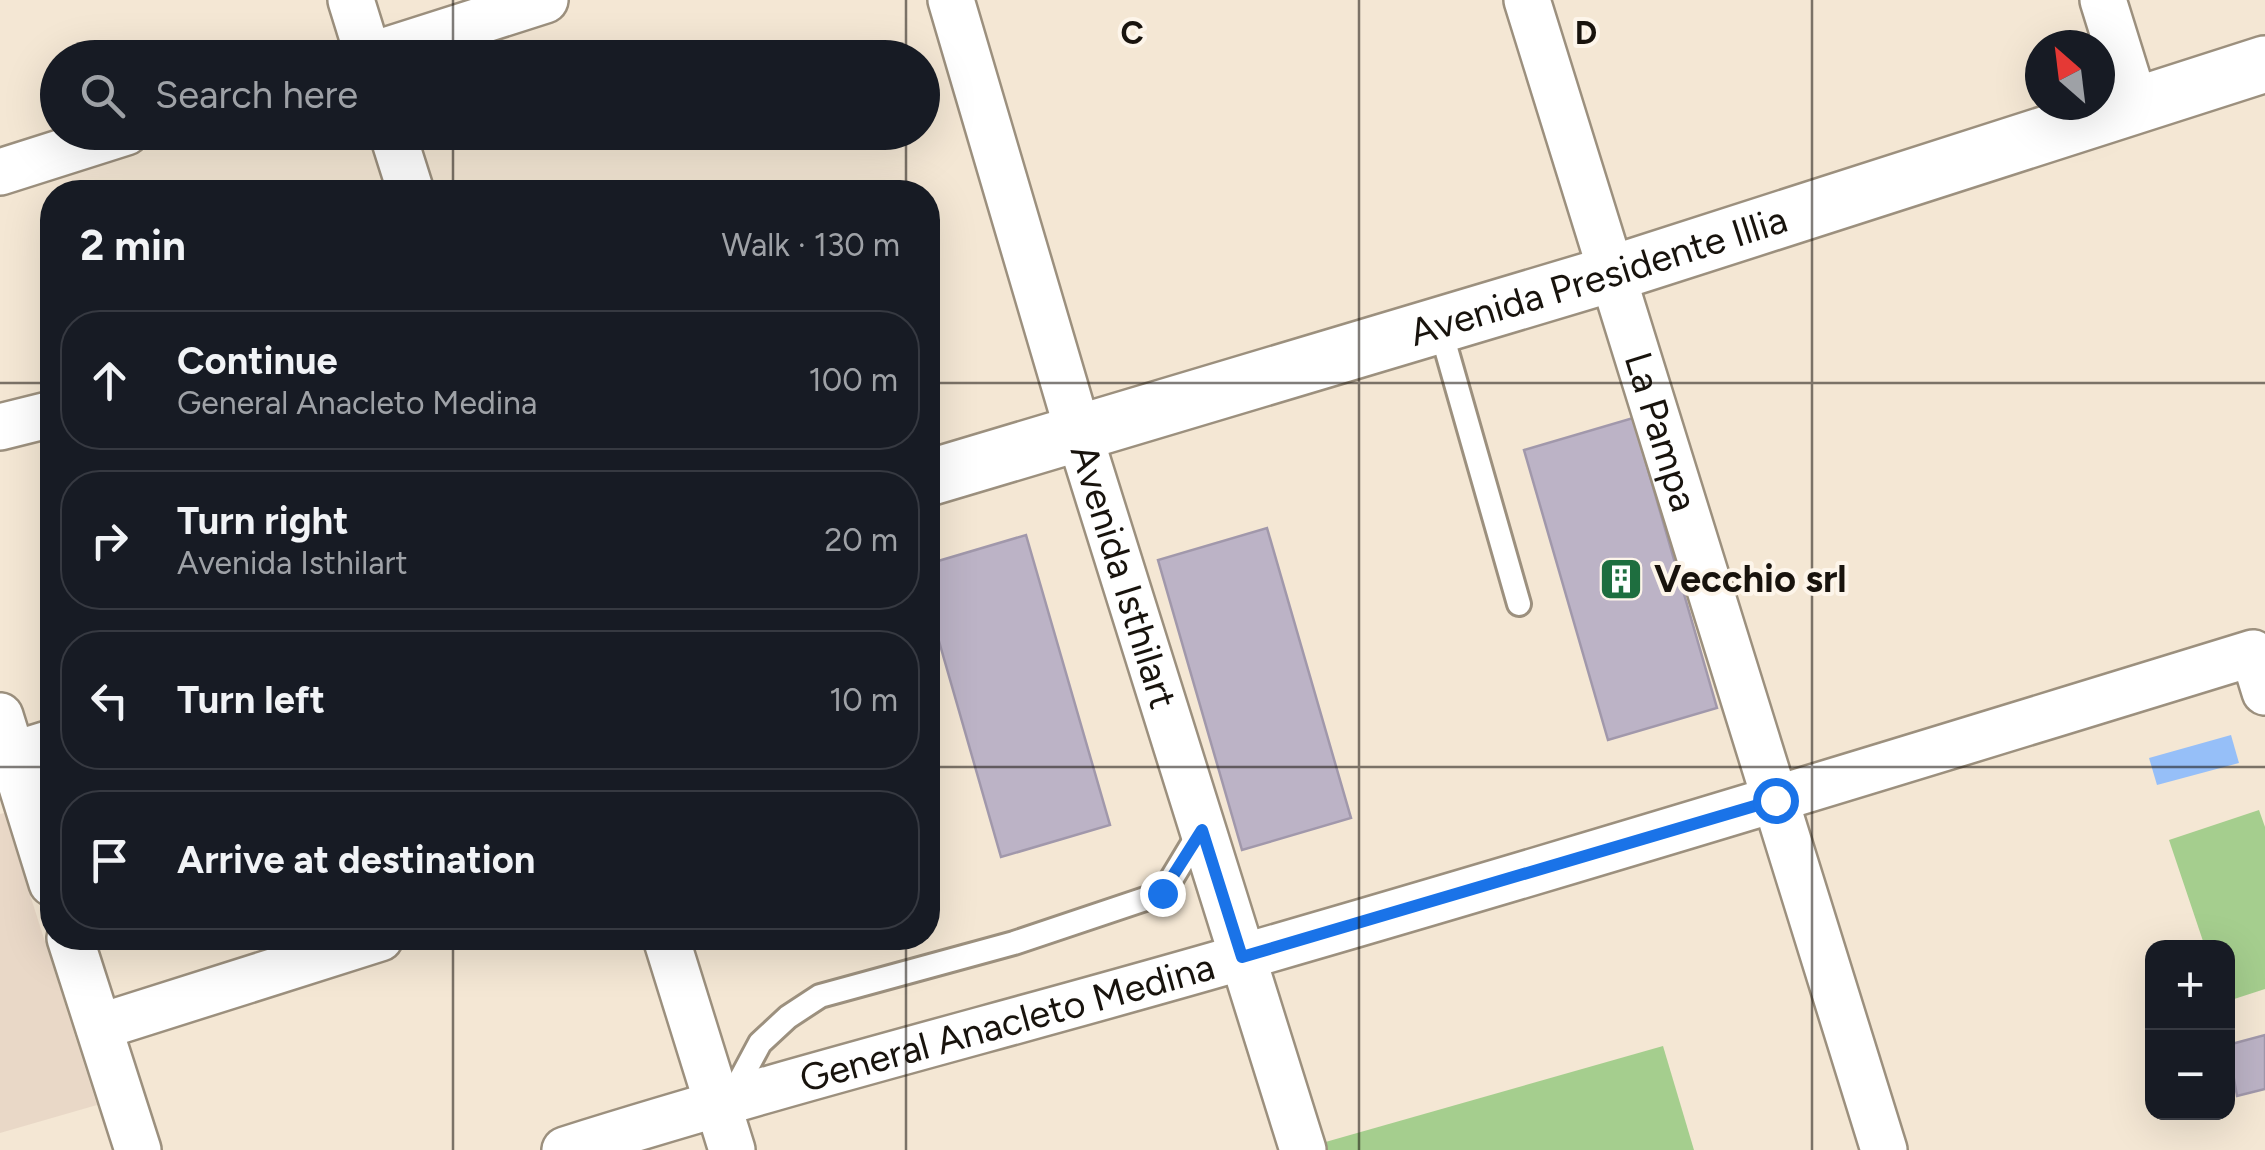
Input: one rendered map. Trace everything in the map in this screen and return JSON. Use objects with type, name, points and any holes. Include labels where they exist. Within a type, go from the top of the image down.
[{"type":"main road","name":"Avenida Presidente Illia","points":[[940,474],[1611,274],[2265,64]]},
{"type":"street","points":[[351,0],[362,40]]},
{"type":"street","points":[[420,40],[545,0]]},
{"type":"street","name":"Avenida Isthilart","points":[[951,0],[1078,431],[1303,1150]]},
{"type":"street","name":"La Pampa","points":[[1527,0],[1884,1150]]},
{"type":"street","points":[[2103,0],[2135,103]]},
{"type":"street","points":[[0,172],[69,150]]},
{"type":"street","points":[[398,150],[407,180]]},
{"type":"street","points":[[0,426],[40,417]]},
{"type":"street","name":"General Anacleto Medina","points":[[566,1150],[724,1101],[1242,957],[1775,800],[2259,672]]},
{"type":"street","points":[[16,747],[40,837]]},
{"type":"street","points":[[74,950],[138,1150]]},
{"type":"street","points":[[99,1027],[342,950]]},
{"type":"street","points":[[670,950],[724,1101],[732,1150]]},
{"type":"lane","points":[[1439,324],[1519,604]]},
{"type":"lane","points":[[724,1101],[760,1043],[788,1017],[820,996],[1014,943],[1162,893],[1202,830]]},
{"type":"shaded area","points":[[4,813],[40,926],[40,950],[48,950],[97,1105],[0,1133],[0,814]]},
{"type":"green space","points":[[2259,810],[2265,827],[2265,989],[2235,999],[2235,940],[2203,940],[2169,840]]},
{"type":"green space","points":[[1663,1046],[1694,1150],[1324,1150],[1322,1143]]},
{"type":"water","points":[[2231,735],[2239,763],[2157,785],[2149,758]]},
{"type":"building","name":"Vecchio srl","points":[[1633,418],[1717,708],[1608,740],[1524,450]]},
{"type":"building","points":[[1267,528],[1351,818],[1242,850],[1158,560]]},
{"type":"building","points":[[1026,535],[1110,825],[1001,857],[940,645],[940,560]]},
{"type":"building","points":[[2265,1035],[2265,1089],[2237,1096],[2235,1043]]},
{"type":"place","name":"Vecchio srl","points":[[1621,579]]},
{"type":"route","points":[[1162,893],[1202,830],[1242,957],[1775,800]]}]
